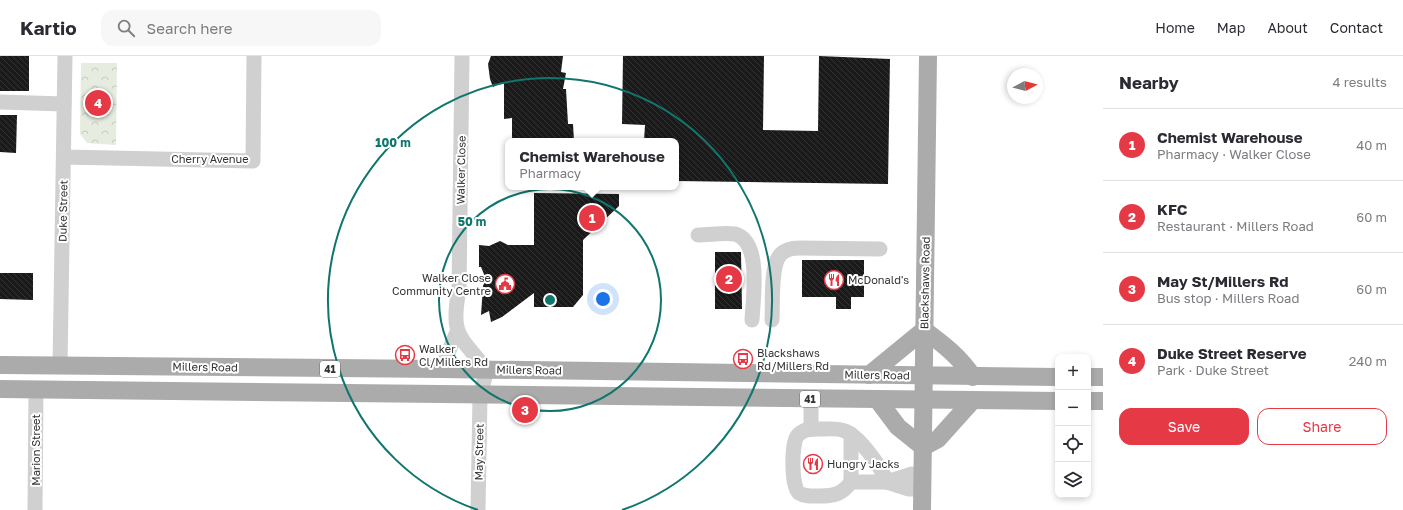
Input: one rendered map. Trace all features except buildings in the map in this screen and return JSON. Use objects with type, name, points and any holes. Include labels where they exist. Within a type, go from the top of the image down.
[{"type":"main road","name":"Blackshaws Road","points":[[922,510],[928,56]]},
{"type":"main road","points":[[869,375],[924,330],[950,350],[965,364],[973,377]]},
{"type":"main road","name":"Millers Road","points":[[0,365],[1055,377]]},
{"type":"main road","points":[[1091,377],[1103,377]]},
{"type":"main road","name":"41","points":[[0,390],[1055,401]]},
{"type":"main road","points":[[877,399],[898,426],[922,447],[938,439],[973,400]]},
{"type":"main road","points":[[1091,401],[1103,401]]},
{"type":"street","name":"Duke Street","points":[[60,366],[65,56]]},
{"type":"street","name":"Cherry Avenue","points":[[64,157],[253,161],[254,56]]},
{"type":"street","name":"Walker Close","points":[[441,369],[457,332],[455,321],[459,290],[462,56]]},
{"type":"street","points":[[0,102],[64,104]]},
{"type":"street","points":[[698,235],[736,234],[746,241],[752,253],[753,313]]},
{"type":"street","points":[[772,320],[776,264],[780,254],[790,249],[800,248],[880,249]]},
{"type":"street","points":[[457,332],[479,370]]},
{"type":"street","name":"May Street","points":[[478,510],[479,370]]},
{"type":"street","name":"Marion Street","points":[[35,510],[36,390]]},
{"type":"street","points":[[811,399],[811,429]]},
{"type":"street","points":[[851,434],[851,482],[841,494],[834,496],[805,496],[796,489],[793,480],[795,439],[804,430],[811,429],[844,430],[851,434],[876,461],[887,482]]},
{"type":"street","points":[[851,482],[887,482],[912,474],[922,482]]},
{"type":"green space","points":[[81,63],[117,63],[116,145],[87,143],[80,134]]},
{"type":"place","name":"Duke Street Reserve","points":[[98,103]]},
{"type":"place","name":"Chemist Warehouse","points":[[592,218]]},
{"type":"place","name":"KFC","points":[[729,279]]},
{"type":"place","name":"McDonald's","points":[[834,280]]},
{"type":"place","name":"Walker Close Community Centre","points":[[505,284]]},
{"type":"place","name":"Walker Cl/Millers Rd","points":[[405,355]]},
{"type":"place","name":"Blackshaws Rd/Millers Rd","points":[[743,359]]},
{"type":"place","name":"May St/Millers Rd","points":[[525,410]]},
{"type":"place","name":"Hungry Jacks","points":[[813,464]]}]
